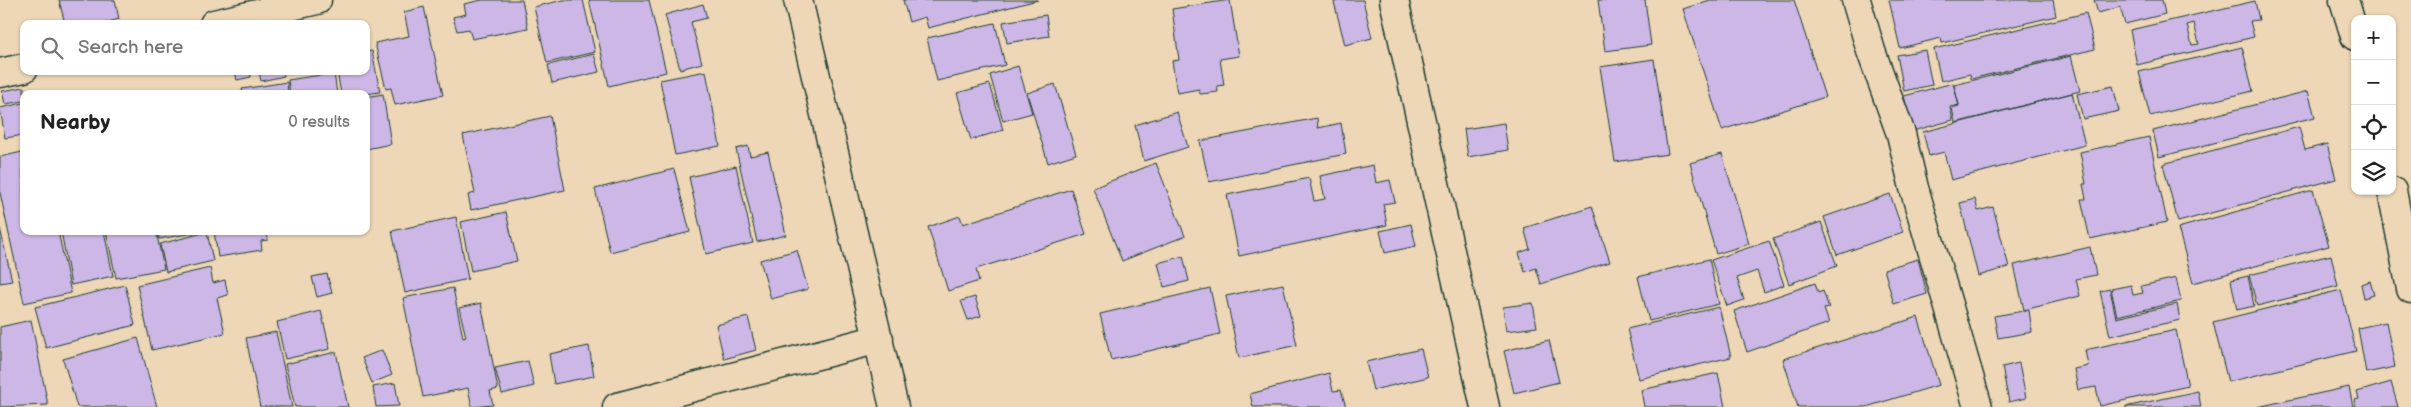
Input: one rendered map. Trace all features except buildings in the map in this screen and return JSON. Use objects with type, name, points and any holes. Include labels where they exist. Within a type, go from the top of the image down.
[{"type":"street","points":[[231,20],[317,0]]},
{"type":"street","points":[[798,0],[894,407]]},
{"type":"street","points":[[1394,0],[1485,407]]},
{"type":"street","points":[[1856,0],[1871,51],[1901,134],[1914,188],[1978,407]]},
{"type":"street","points":[[2344,0],[2351,23]]},
{"type":"street","points":[[0,73],[20,69]]},
{"type":"street","points":[[2393,195],[2411,289]]},
{"type":"street","points":[[617,407],[879,340]]}]
